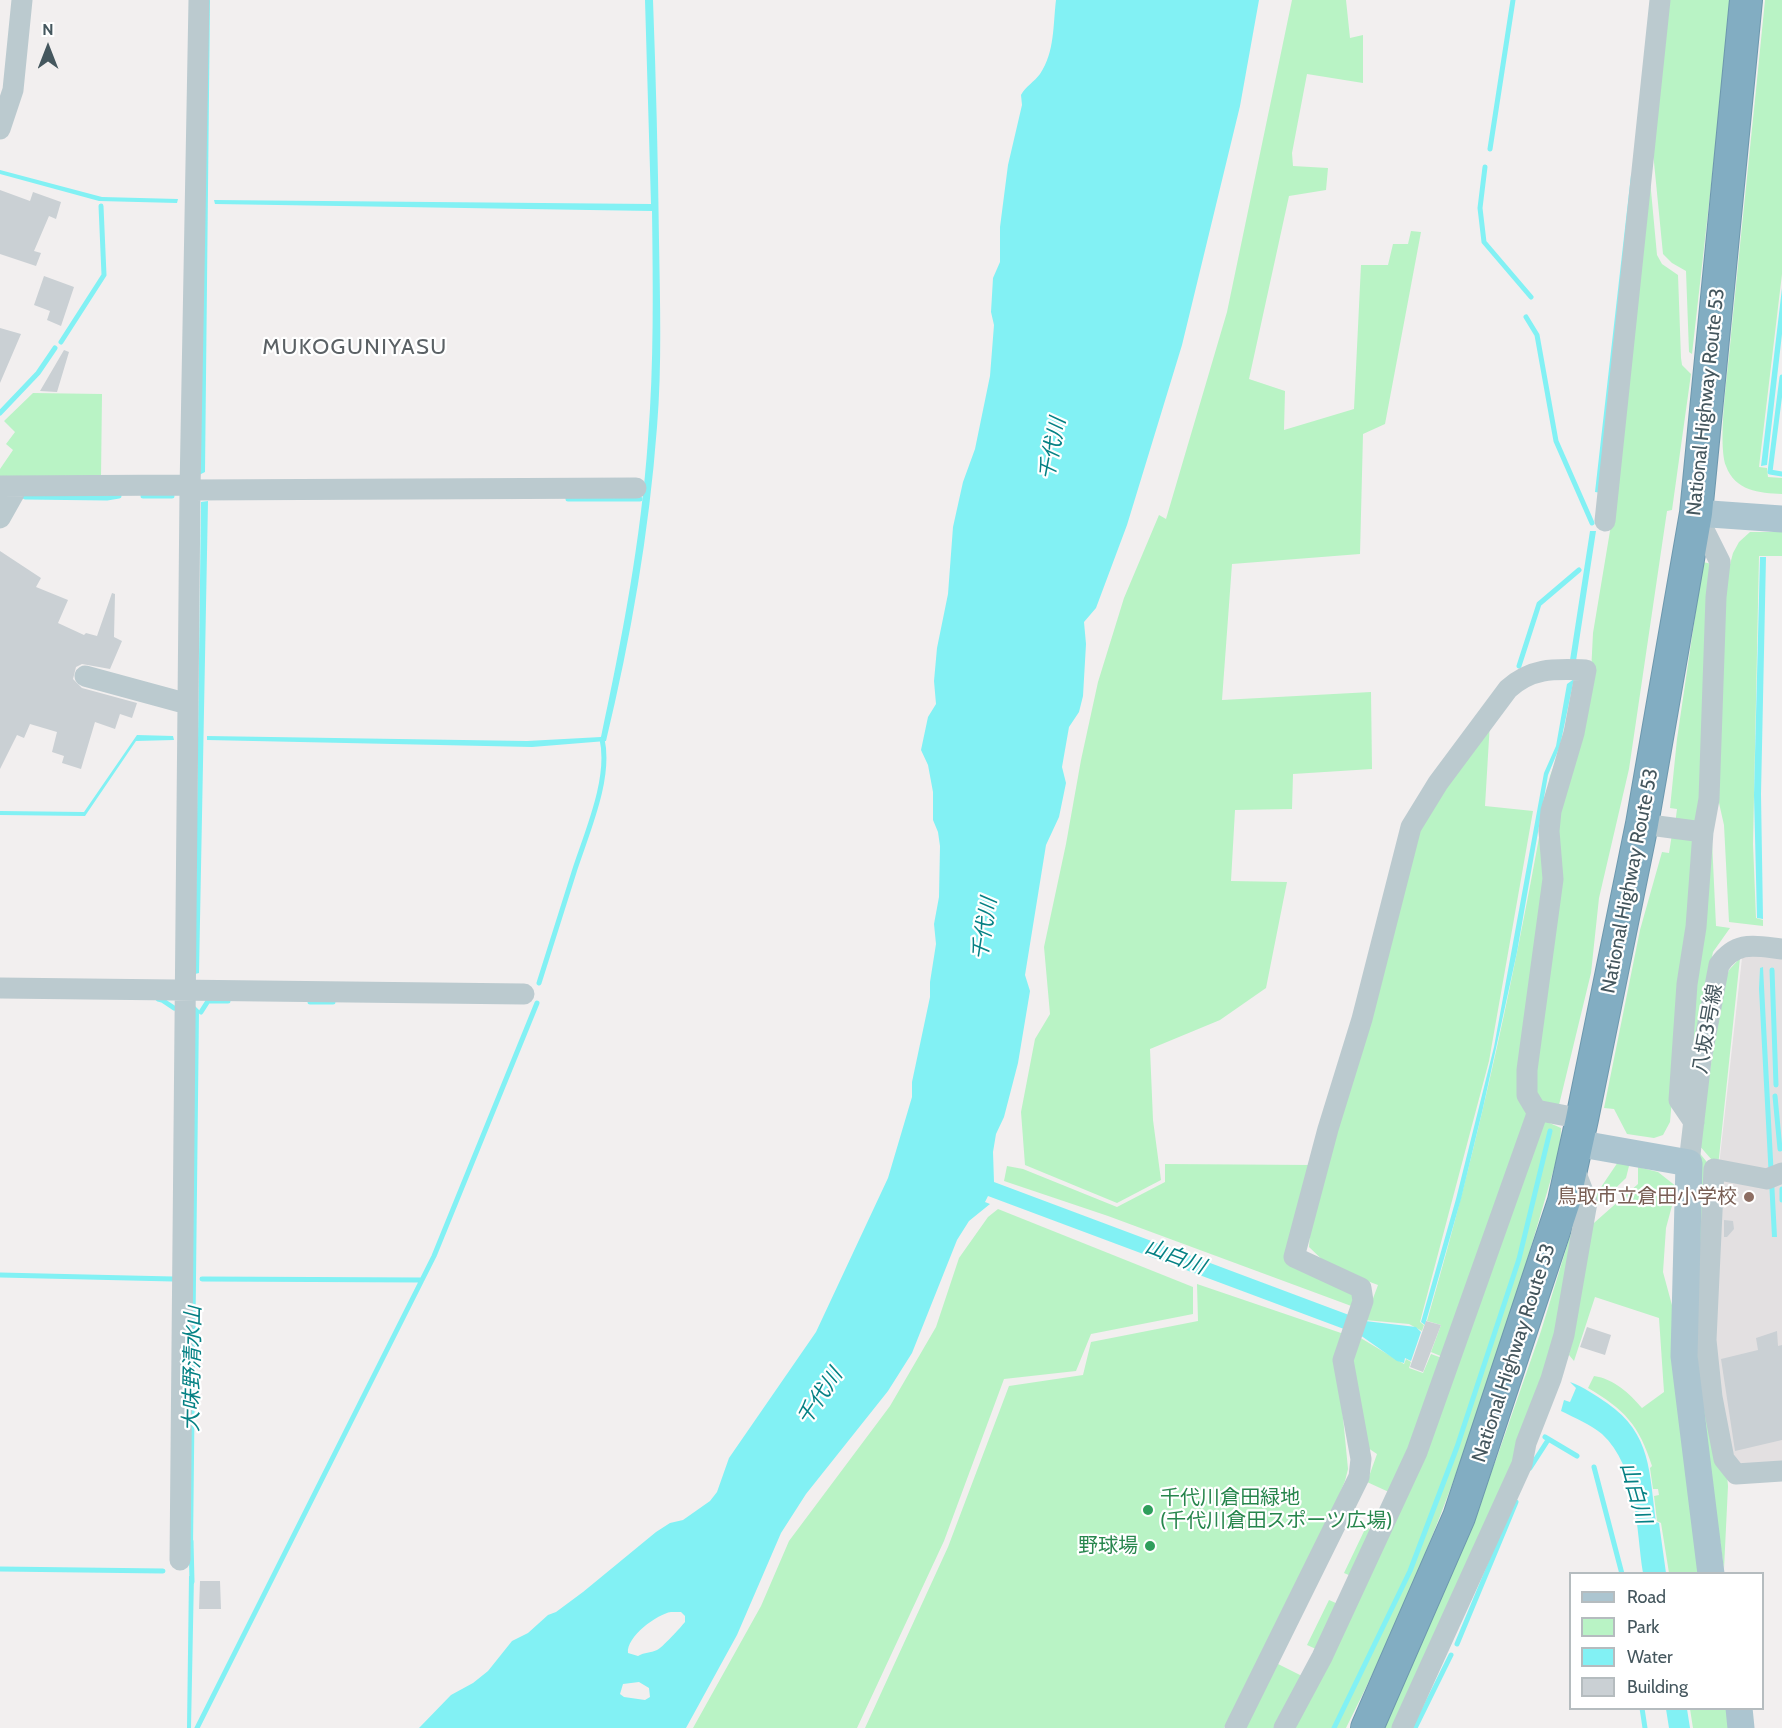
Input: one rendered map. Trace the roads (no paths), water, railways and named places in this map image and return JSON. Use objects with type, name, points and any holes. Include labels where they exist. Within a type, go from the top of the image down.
[{"type":"highway","name":"National Highway Route 53","points":[[1367,1728],[1459,1517],[1564,1201],[1642,824],[1696,513],[1746,0]]},
{"type":"main road","points":[[1696,513],[1782,519]]},
{"type":"main road","points":[[1577,1141],[1689,1163],[1683,1282],[1683,1356],[1711,1572]]},
{"type":"main road","points":[[1739,1710],[1741,1728]]},
{"type":"street","points":[[0,129],[13,90],[22,0]]},
{"type":"street","points":[[180,1560],[190,488],[199,0]]},
{"type":"street","points":[[1605,521],[1660,0]]},
{"type":"street","points":[[0,518],[9,486],[636,488]]},
{"type":"street","points":[[1694,1122],[1679,1100],[1687,984],[1696,927],[1703,832],[1709,799],[1716,597],[1720,562],[1696,513]]},
{"type":"street","points":[[1235,1728],[1359,1477],[1361,1459],[1343,1360],[1363,1301],[1361,1288],[1294,1257],[1328,1129],[1362,1019],[1411,827],[1438,783],[1508,689],[1522,676],[1541,671],[1586,670],[1574,733],[1551,811],[1549,831],[1553,879],[1527,1077],[1527,1095],[1530,1104],[1577,1141],[1587,1202],[1564,1335],[1551,1379],[1526,1443],[1522,1464],[1402,1728]]},
{"type":"street","points":[[85,675],[188,704]]},
{"type":"street","points":[[1642,824],[1703,832]]},
{"type":"street","name":"八坂3号線","points":[[1689,1163],[1701,1060],[1719,965],[1728,952],[1748,945],[1782,949]]},
{"type":"street","points":[[0,987],[524,994]]},
{"type":"street","points":[[1284,1728],[1322,1657],[1417,1452],[1538,1111]]},
{"type":"street","points":[[1782,1173],[1767,1179],[1714,1169],[1706,1340],[1712,1397],[1725,1459],[1736,1474],[1782,1471]]},
{"type":"water","points":[[205,0],[210,0],[205,472],[199,475]]},
{"type":"water","points":[[645,0],[653,0],[660,311],[659,404],[654,467],[638,585],[606,741],[532,747],[207,740],[207,736],[527,741],[601,737],[630,589],[645,477],[652,354],[652,211],[215,204],[214,200],[651,204]]},
{"type":"water","points":[[1056,0],[1259,0],[1240,106],[1182,345],[1127,525],[1096,608],[1084,622],[1086,644],[1083,696],[1079,712],[1069,727],[1062,767],[1066,783],[1059,817],[1046,845],[1025,975],[1030,991],[1018,1063],[1004,1117],[996,1134],[993,1152],[994,1182],[1365,1321],[1416,1327],[1421,1332],[1411,1361],[1405,1358],[1404,1363],[1397,1361],[1360,1335],[988,1196],[985,1202],[990,1204],[969,1221],[957,1240],[912,1353],[888,1391],[806,1494],[781,1533],[737,1635],[686,1728],[419,1728],[451,1695],[473,1683],[488,1671],[512,1641],[528,1633],[548,1615],[556,1612],[583,1592],[656,1532],[670,1523],[683,1520],[710,1501],[717,1492],[729,1458],[816,1332],[888,1178],[912,1097],[912,1082],[930,997],[936,944],[934,924],[939,897],[940,846],[933,820],[933,792],[928,765],[921,750],[928,717],[936,704],[934,681],[937,648],[948,594],[953,527],[963,482],[975,449],[990,376],[994,325],[991,312],[993,278],[1000,262],[1000,227],[1008,165],[1022,105],[1021,95],[1040,74],[1051,47]],"holes":[[[671,1612],[681,1612],[685,1616],[685,1622],[663,1646],[638,1656],[628,1653],[632,1640],[644,1627],[658,1617]],[[639,1682],[649,1688],[650,1697],[645,1700],[624,1697],[620,1694],[623,1684]]]},
{"type":"water","points":[[0,170],[102,197],[178,199],[177,203],[99,201],[0,174]]},
{"type":"water","points":[[1638,172],[1602,493],[1595,492],[1631,175]]},
{"type":"water","points":[[1782,288],[1782,334],[1767,465],[1761,466]]},
{"type":"water","points":[[208,501],[199,973],[195,974],[201,502]]},
{"type":"water","points":[[1590,531],[1596,531],[1576,661],[1570,660]]},
{"type":"water","points":[[1760,557],[1766,557],[1761,794],[1763,919],[1757,918],[1754,795]]},
{"type":"water","points":[[1574,679],[1560,746],[1548,775],[1517,952],[1483,1108],[1461,1199],[1425,1325],[1421,1322],[1456,1199],[1494,1047],[1544,773],[1556,746],[1567,684]]},
{"type":"water","points":[[137,735],[173,736],[174,740],[136,741],[85,816],[0,815],[0,811],[84,812]]},
{"type":"water","points":[[1763,967],[1777,1237],[1772,1237],[1759,989],[1760,968]]},
{"type":"water","points":[[194,1005],[199,1010],[193,1547],[189,1548]]},
{"type":"water","name":"山白川","points":[[1570,1382],[1594,1394],[1622,1415],[1640,1441],[1649,1471],[1666,1572],[1643,1572],[1629,1481],[1614,1448],[1597,1430],[1561,1411],[1564,1400],[1570,1402],[1576,1388]]},
{"type":"water","points":[[189,1576],[194,1576],[191,1728],[187,1728]]},
{"type":"water","points":[[1666,1710],[1687,1710],[1690,1728],[1669,1728]]},
{"type":"waterway","points":[[1490,149],[1513,0]]},
{"type":"waterway","points":[[1485,167],[1480,208],[1484,242],[1531,297]]},
{"type":"waterway","points":[[61,342],[104,275],[101,206]]},
{"type":"waterway","points":[[1526,317],[1537,335],[1556,441],[1592,523]]},
{"type":"waterway","points":[[0,413],[38,373],[55,348]]},
{"type":"waterway","points":[[1782,377],[1770,472],[1782,474]]},
{"type":"waterway","points":[[25,497],[107,498],[119,496]]},
{"type":"waterway","points":[[143,496],[172,496]]},
{"type":"waterway","points":[[568,499],[640,499]]},
{"type":"waterway","points":[[1519,666],[1539,604],[1579,570]]},
{"type":"waterway","points":[[539,983],[601,788],[604,754],[602,739]]},
{"type":"waterway","points":[[1772,970],[1776,1085]]},
{"type":"waterway","points":[[158,999],[174,1008]]},
{"type":"waterway","points":[[201,1012],[208,1001],[228,1001]]},
{"type":"waterway","points":[[310,1002],[333,1002]]},
{"type":"waterway","points":[[197,1728],[434,1256],[537,1003]]},
{"type":"waterway","points":[[1775,1096],[1780,1149]]},
{"type":"waterway","points":[[1334,1728],[1410,1571],[1457,1447],[1519,1259],[1550,1131]]},
{"type":"waterway","points":[[1782,1189],[1782,1200]]},
{"type":"waterway","points":[[0,1275],[173,1279]]},
{"type":"waterway","points":[[202,1279],[422,1280]]},
{"type":"waterway","points":[[1545,1437],[1577,1456]]},
{"type":"waterway","points":[[1530,1468],[1548,1440]]},
{"type":"waterway","points":[[1594,1467],[1621,1572]]},
{"type":"waterway","points":[[1457,1644],[1516,1502]]},
{"type":"waterway","name":"大味野清水山","points":[[191,1541],[192,1582]]},
{"type":"waterway","points":[[0,1569],[163,1571]]},
{"type":"waterway","points":[[1415,1728],[1451,1655]]},
{"type":"waterway","points":[[1642,1710],[1645,1728]]},
{"type":"place","name":"鳥取市立倉田小学校","points":[[1749,1197]]},
{"type":"place","name":"千代川倉田緑地 (千代川倉田スポーツ広場)","points":[[1148,1510]]},
{"type":"place","name":"野球場","points":[[1150,1546]]},
{"type":"district","name":"MUKOGUNIYASU","points":[[355,348]]},
{"type":"water label","name":"千代川","points":[[1053,449]]},
{"type":"water label","name":"千代川","points":[[985,929]]},
{"type":"water label","name":"千代川","points":[[820,1397]]}]
